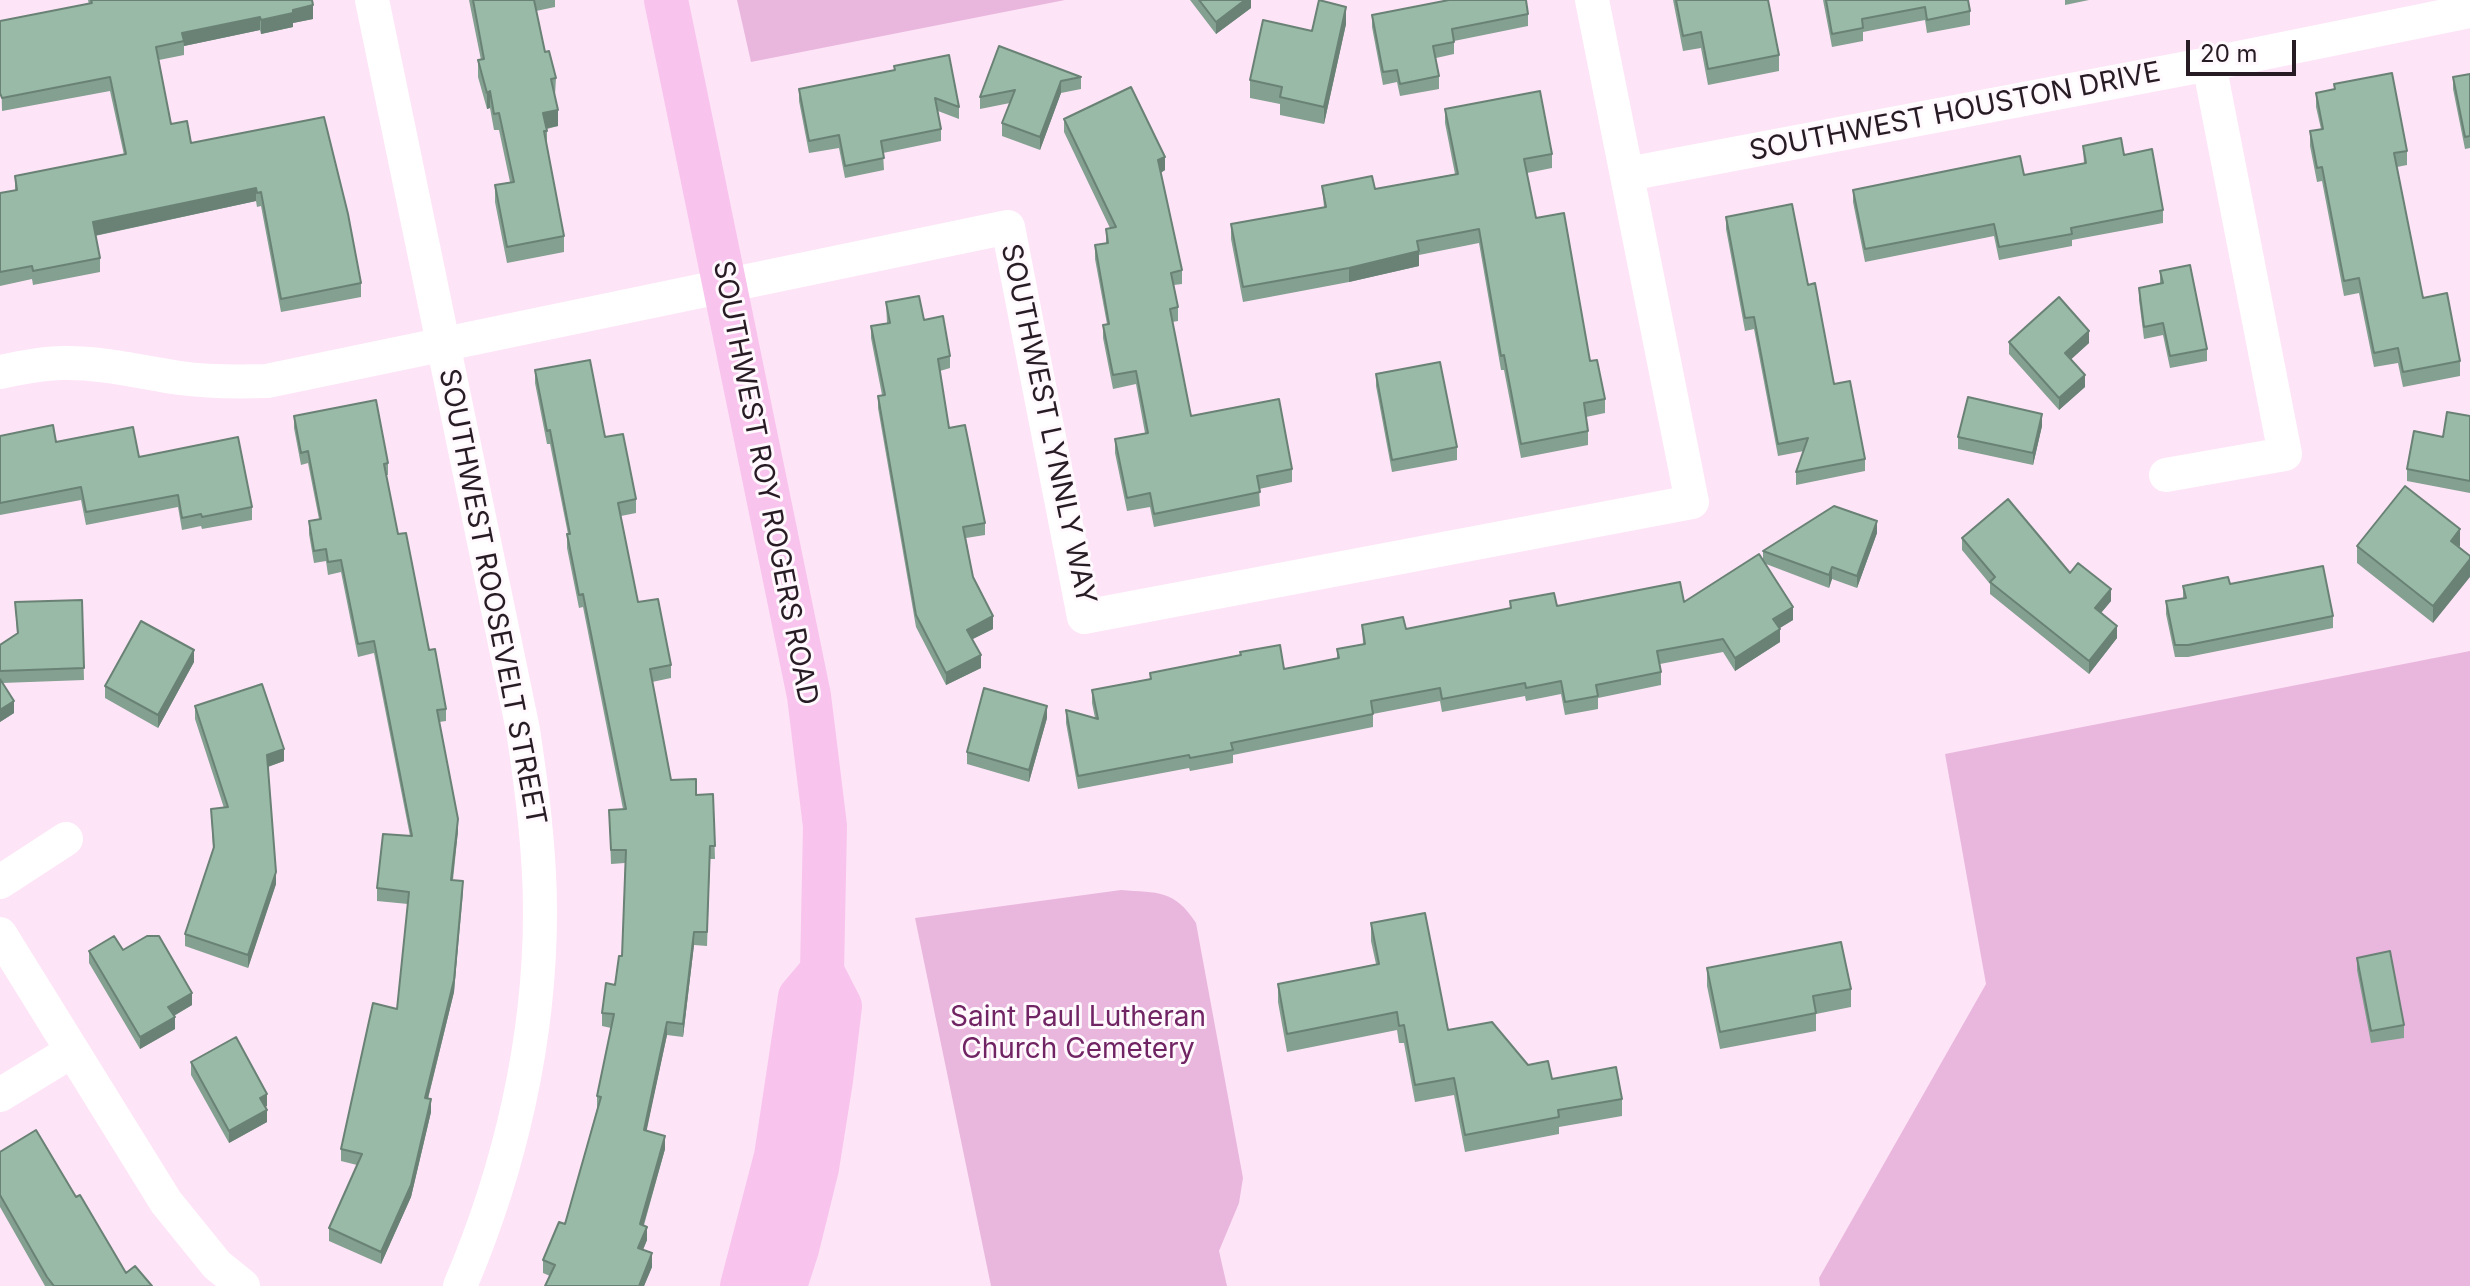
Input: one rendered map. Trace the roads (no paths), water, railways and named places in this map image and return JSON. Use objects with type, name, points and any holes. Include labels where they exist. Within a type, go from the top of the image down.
[{"type":"main road","name":"SOUTHWEST ROY ROGERS ROAD","points":[[666,0],[809,696],[825,826],[822,971],[840,1006],[817,1168],[785,1286]]},
{"type":"main road","points":[[742,1286],[776,1156],[800,997],[822,971]]},
{"type":"street","name":"SOUTHWEST ROOSEVELT STREET","points":[[372,0],[523,730],[535,807],[540,912],[534,1011],[516,1119],[492,1205],[460,1286]]},
{"type":"street","name":"SOUTHWEST LYNNLY WAY","points":[[0,372],[38,364],[64,363],[104,365],[184,378],[267,381],[1008,227],[1084,617],[1692,502],[1592,0]]},
{"type":"street","name":"SOUTHWEST HOUSTON DRIVE","points":[[1628,174],[2209,64],[2470,11]]},
{"type":"street","points":[[2166,475],[2285,454],[2209,64]]},
{"type":"street","points":[[0,882],[66,839]]},
{"type":"street","points":[[0,934],[166,1202],[217,1265],[243,1286]]},
{"type":"street","points":[[0,1095],[72,1051]]},
{"type":"park label","name":"Saint Paul Lutheran Church Cemetery","points":[[1078,1034]]}]
